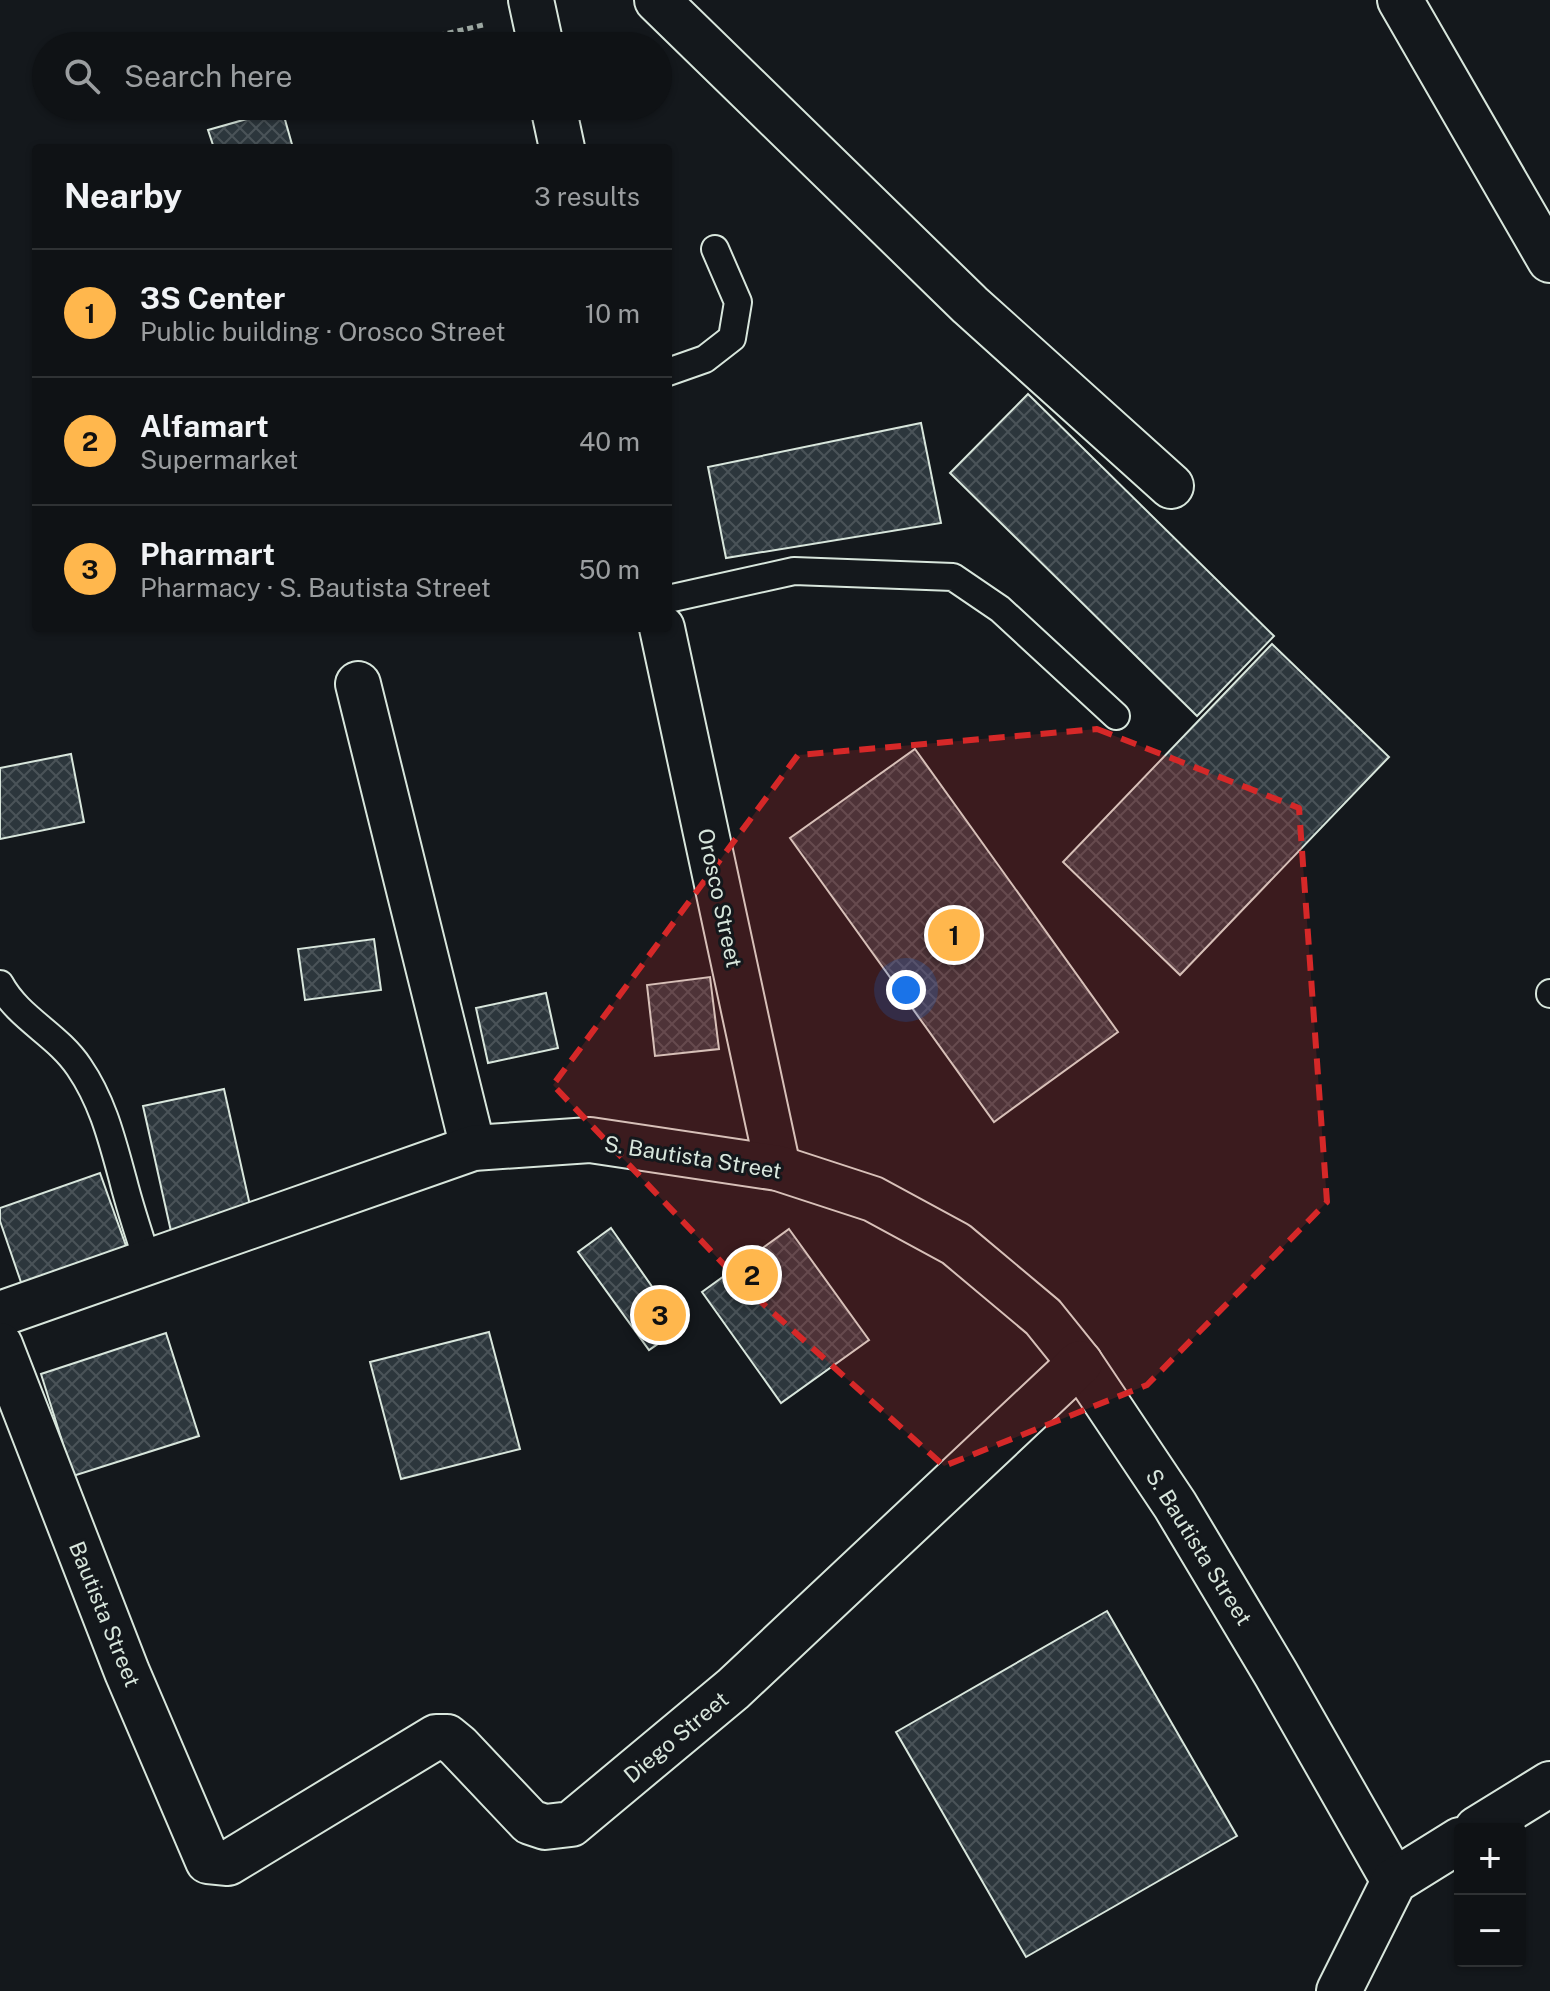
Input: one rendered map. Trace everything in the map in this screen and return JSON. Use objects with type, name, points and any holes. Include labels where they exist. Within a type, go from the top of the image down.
[{"type":"street","points":[[657,0],[970,305],[1171,486]]},
{"type":"street","points":[[1400,0],[1550,260]]},
{"type":"street","points":[[556,120],[561,144]]},
{"type":"street","name":"Orosco Street","points":[[663,632],[778,1168]]},
{"type":"street","points":[[358,684],[473,1148]]},
{"type":"street","name":"S. Bautista Street","points":[[0,1314],[473,1148],[590,1140],[778,1168],[873,1199],[956,1244],[1043,1317],[1080,1363],[1175,1505],[1394,1881]]},
{"type":"street","name":"Bautista Street","points":[[0,1345],[127,1672],[208,1861],[228,1863]]},
{"type":"street","name":"Diego Street","points":[[228,1863],[436,1737],[447,1737],[458,1746],[530,1822],[545,1827],[571,1824],[733,1689],[1080,1363]]},
{"type":"street","points":[[1487,1823],[1550,1784]]},
{"type":"street","points":[[1339,1991],[1394,1881],[1454,1844]]},
{"type":"lane","points":[[672,371],[705,359],[732,338],[738,302],[715,249]]},
{"type":"lane","points":[[672,598],[794,571],[953,577],[1000,609],[1116,716]]},
{"type":"lane","points":[[0,984],[19,1011],[50,1034],[77,1063],[95,1092],[107,1122],[148,1262]]},
{"type":"path","points":[[462,32],[535,20]]},
{"type":"highlighted area","points":[[1097,729],[1299,808],[1327,1202],[1147,1385],[944,1466],[750,1292],[553,1085],[798,755]]},
{"type":"building","points":[[243,120],[285,120],[292,144],[213,144],[208,130]]},
{"type":"building","points":[[1028,394],[1274,636],[1197,716],[950,473]]},
{"type":"building","points":[[921,423],[941,523],[726,558],[708,467]]},
{"type":"building","points":[[1272,644],[1389,757],[1180,975],[1063,862]]},
{"type":"building","points":[[915,749],[1118,1032],[994,1122],[790,838]]},
{"type":"building","points":[[71,754],[84,822],[0,839],[0,768]]},
{"type":"building","points":[[374,939],[381,990],[305,1000],[298,949]]},
{"type":"building","points":[[710,977],[719,1049],[655,1056],[647,985]]},
{"type":"building","points":[[546,993],[558,1048],[488,1063],[476,1008]]},
{"type":"building","points":[[224,1089],[253,1219],[172,1236],[143,1106]]},
{"type":"building","points":[[100,1173],[130,1257],[25,1294],[0,1221],[0,1208]]},
{"type":"building","points":[[611,1228],[681,1328],[649,1350],[578,1252]]},
{"type":"building","points":[[789,1229],[869,1340],[781,1403],[702,1292]]},
{"type":"building","points":[[489,1332],[520,1449],[401,1479],[370,1362]]},
{"type":"building","points":[[166,1333],[199,1436],[73,1476],[41,1374]]},
{"type":"building","points":[[1107,1611],[1237,1836],[1026,1957],[896,1732]]},
{"type":"place","name":"3S Center","points":[[954,935]]},
{"type":"place","name":"Alfamart","points":[[752,1275]]},
{"type":"place","name":"Pharmart","points":[[660,1315]]}]
